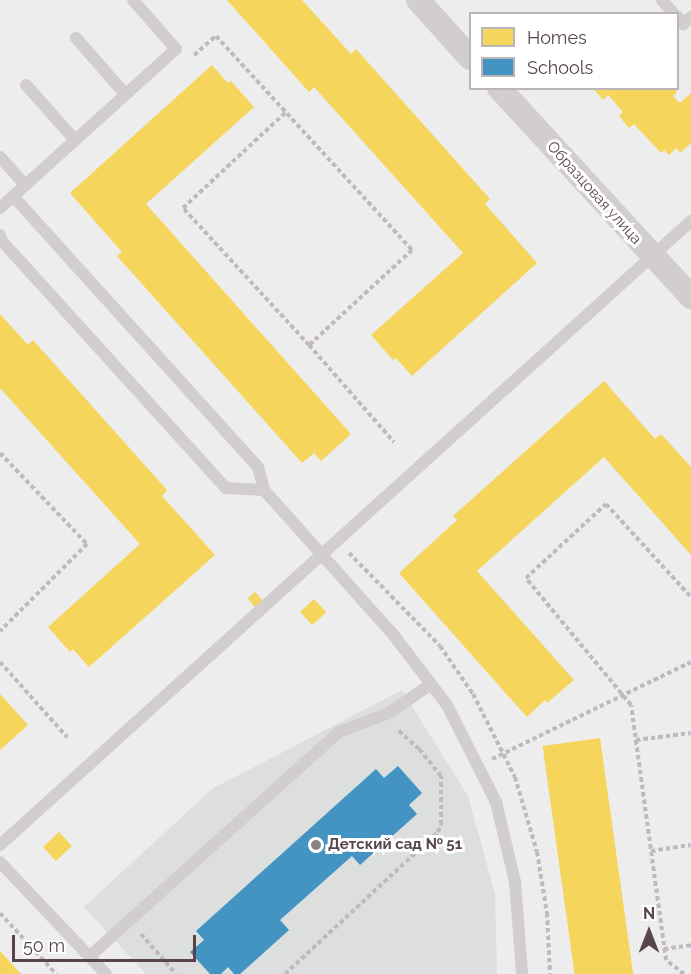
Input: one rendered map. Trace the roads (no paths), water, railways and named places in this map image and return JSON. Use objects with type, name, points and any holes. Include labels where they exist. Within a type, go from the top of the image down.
[{"type":"street","points":[[418,0],[469,56]]},
{"type":"street","name":"Образцовая улица","points":[[501,90],[691,297]]},
{"type":"lane","points":[[0,208],[176,49],[133,0]]},
{"type":"lane","points":[[662,0],[672,12]]},
{"type":"lane","points":[[679,18],[683,24],[691,17]]},
{"type":"lane","points":[[76,38],[125,94]]},
{"type":"lane","points":[[26,85],[75,140]]},
{"type":"lane","points":[[0,156],[25,185]]},
{"type":"lane","points":[[13,196],[258,467],[264,490],[392,633],[447,705],[496,802],[515,882],[522,974]]},
{"type":"lane","points":[[0,845],[691,221]]},
{"type":"lane","points":[[0,235],[1,240],[226,488],[264,490]]},
{"type":"lane","points":[[90,956],[339,732],[389,713],[431,684]]},
{"type":"lane","points":[[0,862],[106,974]]},
{"type":"place","name":"Детский сад № 51","points":[[316,845]]}]
